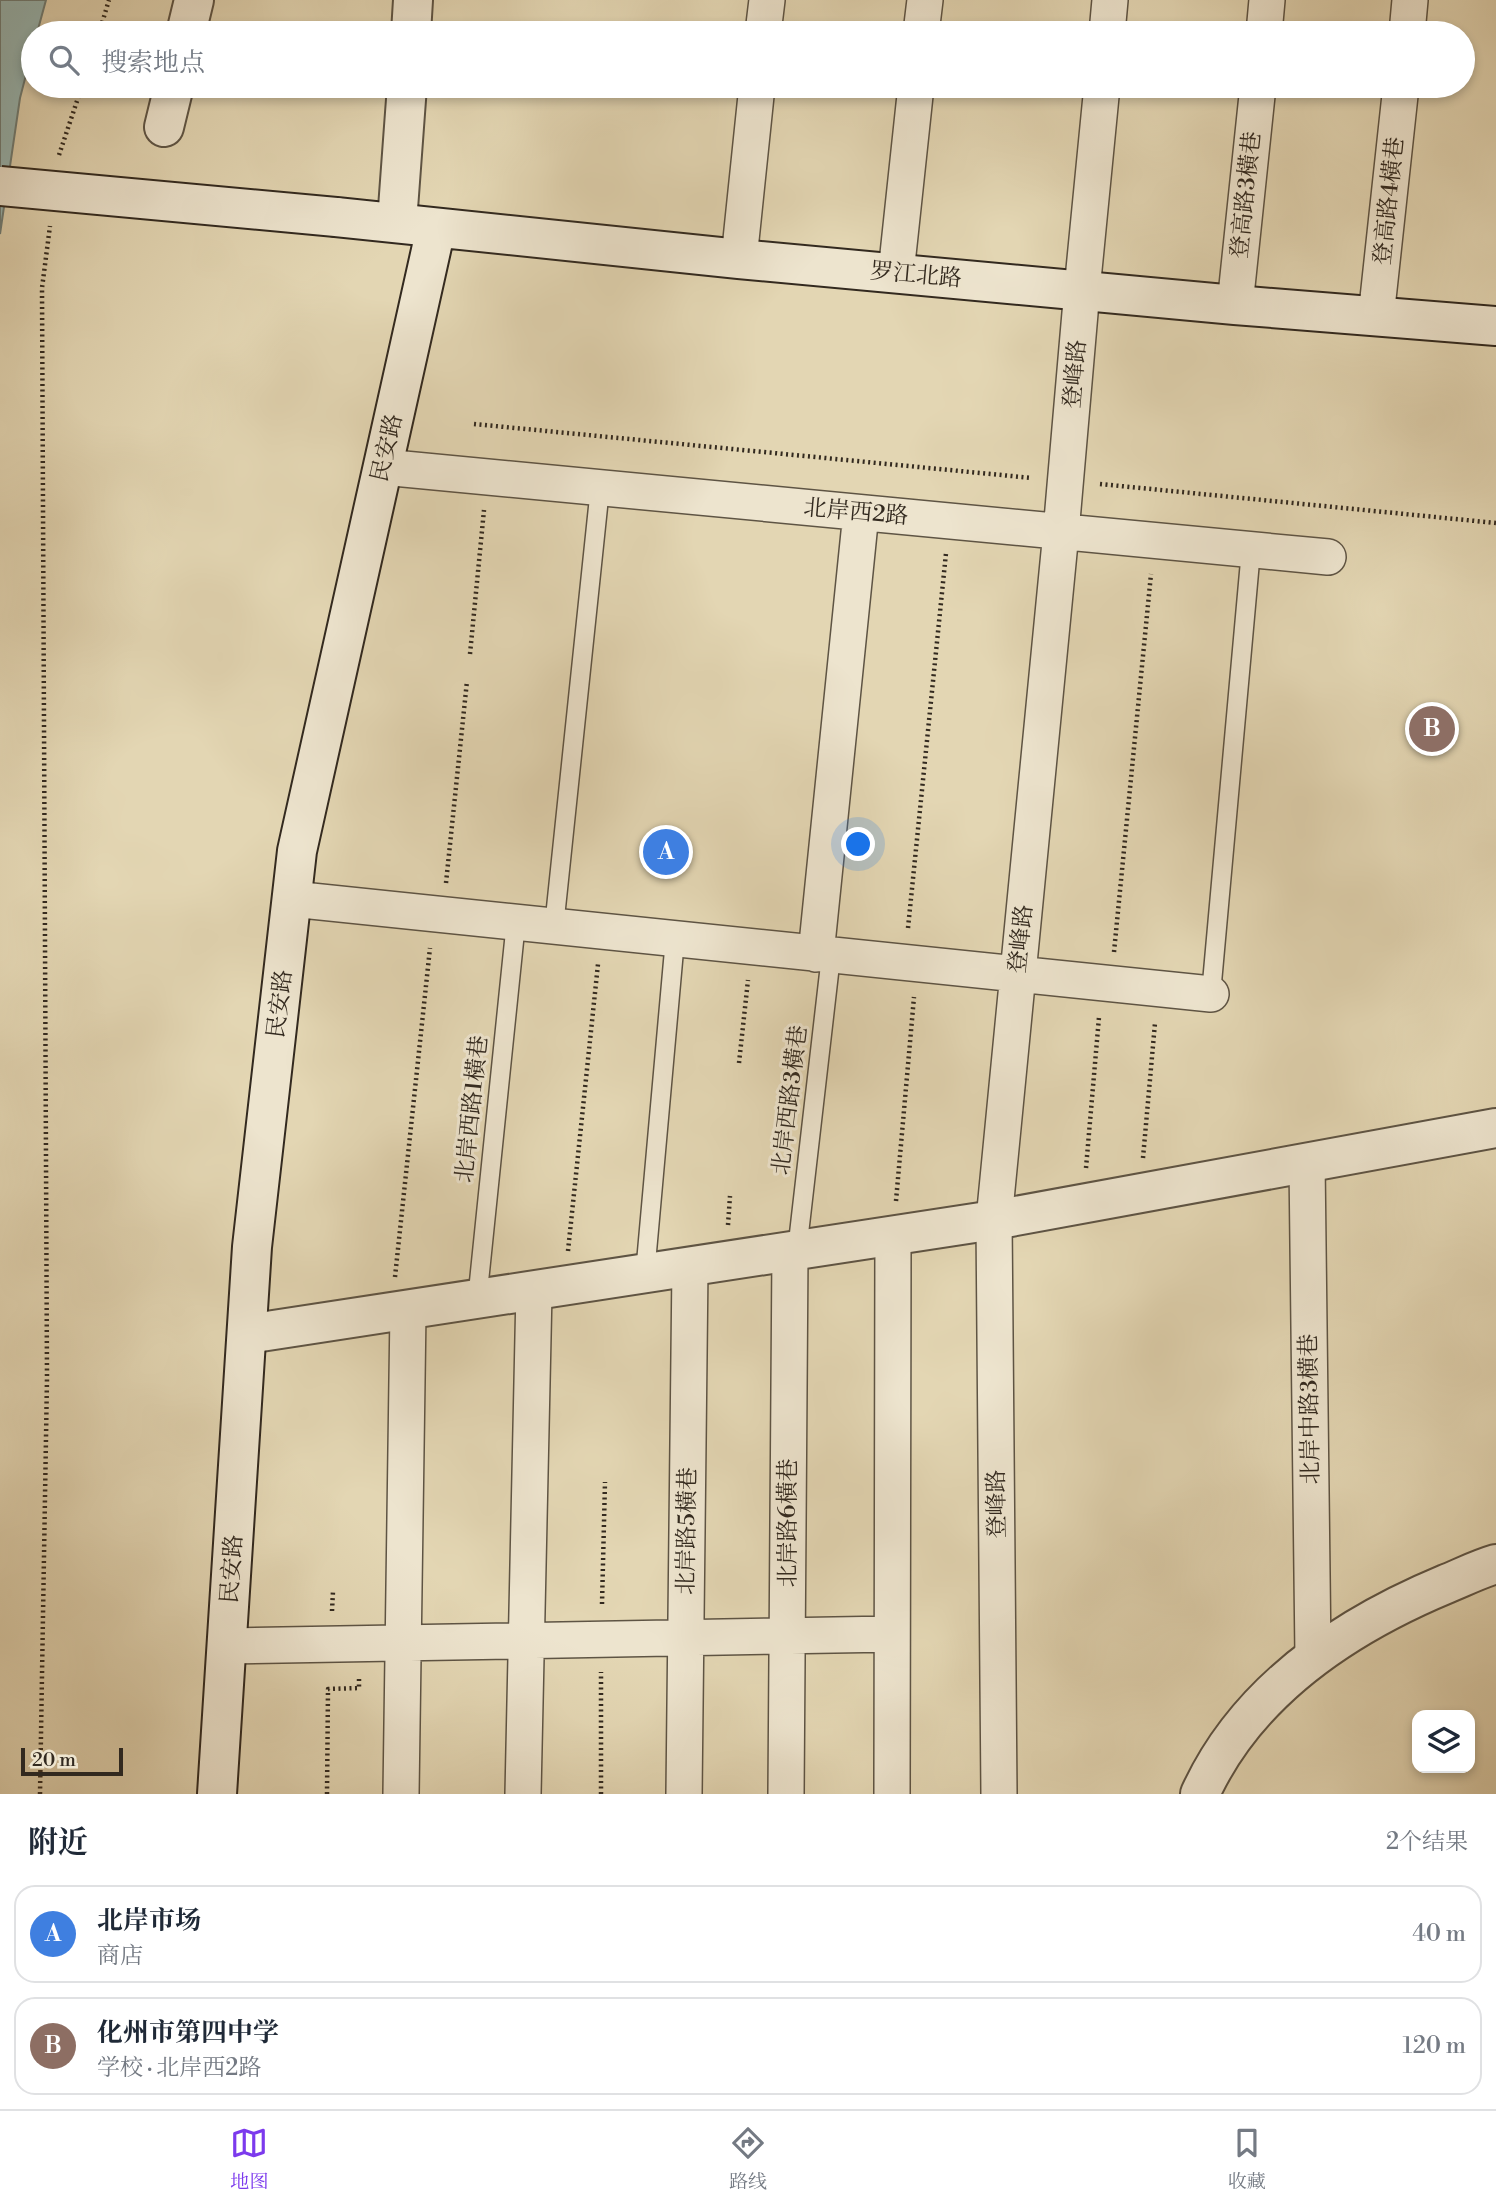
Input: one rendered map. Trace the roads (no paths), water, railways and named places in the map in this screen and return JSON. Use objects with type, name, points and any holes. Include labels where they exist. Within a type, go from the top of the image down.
[{"type":"main road","points":[[189,21],[194,0]]},
{"type":"main road","points":[[412,21],[413,0]]},
{"type":"main road","points":[[164,127],[171,98]]},
{"type":"main road","points":[[397,222],[406,98]]},
{"type":"main road","name":"罗江北路","points":[[0,186],[397,222],[739,259],[1496,326]]},
{"type":"main road","name":"民安路","points":[[217,1794],[251,1247],[297,851],[436,228]]},
{"type":"main road","points":[[247,1334],[893,1237],[1496,1128]]},
{"type":"main road","points":[[1200,1794],[1237,1730],[1274,1689],[1313,1656],[1403,1602],[1496,1564]]},
{"type":"street","points":[[764,21],[766,0]]},
{"type":"street","points":[[922,21],[925,0]]},
{"type":"street","points":[[1108,21],[1110,0]]},
{"type":"street","points":[[1265,21],[1267,0]]},
{"type":"street","points":[[1407,21],[1410,0]]},
{"type":"street","points":[[739,259],[756,98]]},
{"type":"street","points":[[896,273],[915,98]]},
{"type":"street","name":"登峰路","points":[[999,1794],[994,1220],[1101,98]]},
{"type":"street","name":"登高路3橫巷","points":[[1235,305],[1257,98]]},
{"type":"street","name":"登高路4橫巷","points":[[1376,317],[1400,98]]},
{"type":"street","name":"北岸西2路","points":[[383,467],[1328,557]]},
{"type":"street","points":[[824,955],[861,513]]},
{"type":"street","points":[[292,899],[1211,994]]},
{"type":"street","name":"北岸中路3横巷","points":[[1307,1162],[1313,1656]]},
{"type":"street","points":[[891,1794],[893,1237]]},
{"type":"street","name":"北岸路6橫巷","points":[[786,1794],[793,1251]]},
{"type":"street","name":"北岸路5橫巷","points":[[684,1794],[690,1267]]},
{"type":"street","points":[[523,1794],[526,1641],[549,1289]]},
{"type":"street","points":[[400,1312],[403,1643],[401,1794]]},
{"type":"street","points":[[226,1646],[892,1634]]},
{"type":"lane","points":[[554,927],[600,488]]},
{"type":"lane","points":[[1211,994],[1251,550]]},
{"type":"lane","name":"北岸西路1橫巷","points":[[477,1301],[516,922]]},
{"type":"lane","points":[[645,1274],[675,939]]},
{"type":"lane","name":"北岸西路3橫巷","points":[[793,1251],[824,955]]},
{"type":"water","points":[[0,0],[46,0],[40,21],[21,21],[21,94],[0,234]]},
{"type":"place","name":"化州市第四中学","points":[[1432,729]]},
{"type":"place","name":"北岸市场","points":[[666,852]]}]
